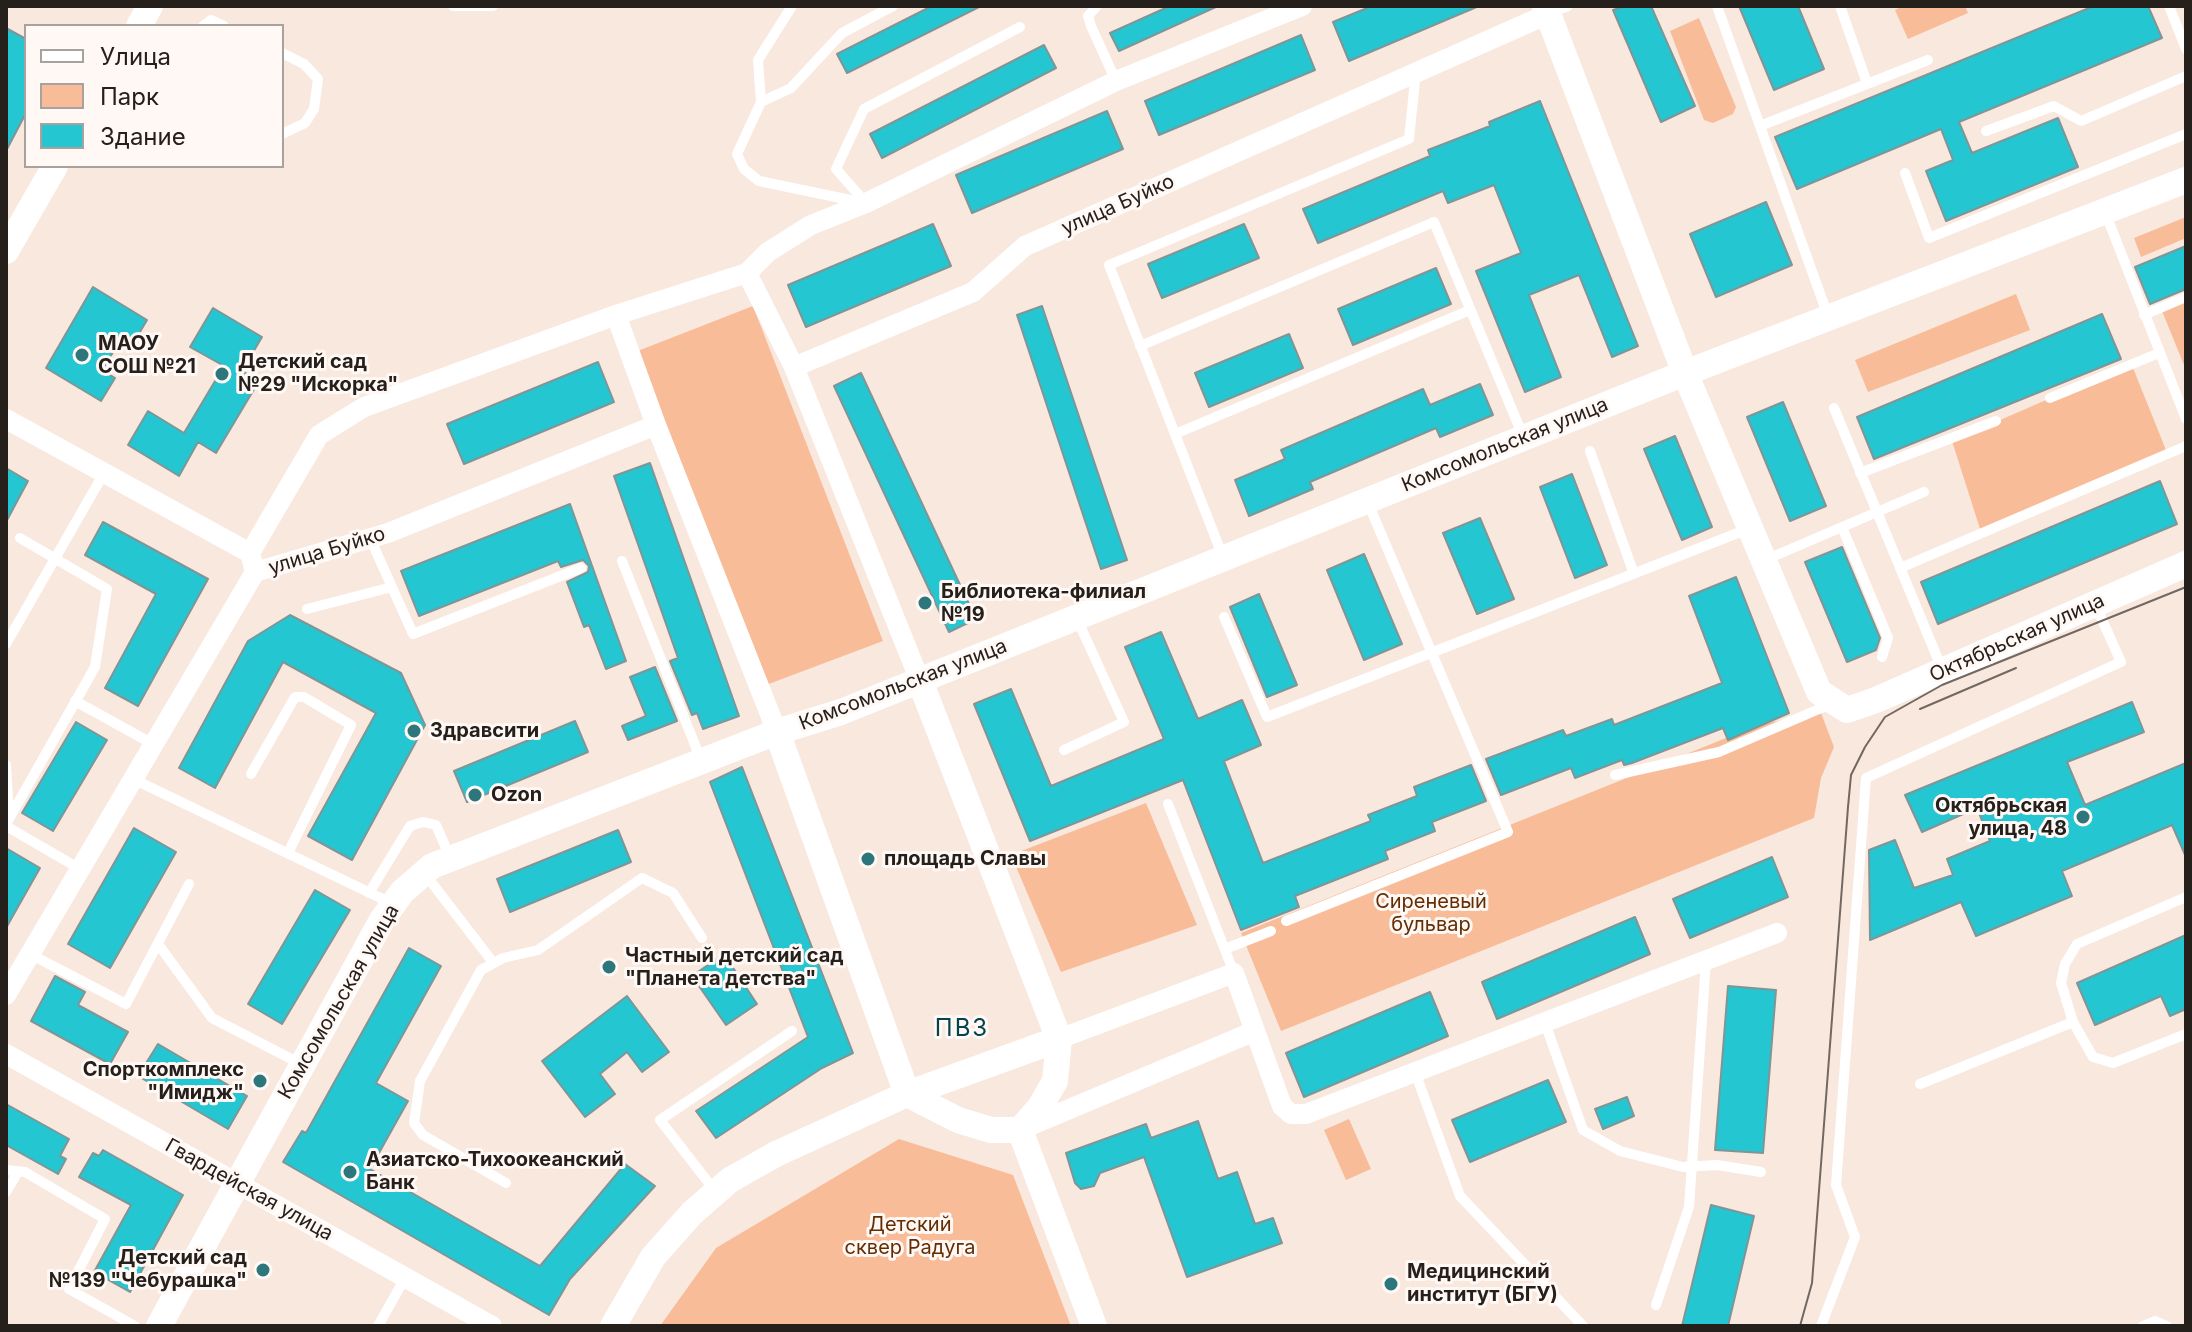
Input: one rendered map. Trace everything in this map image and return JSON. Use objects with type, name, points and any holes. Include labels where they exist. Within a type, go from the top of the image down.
[{"type":"street","points":[[140,24],[150,6]]},
{"type":"street","points":[[6,419],[104,473],[252,562],[319,435],[364,407],[616,315],[747,273],[768,252],[811,225],[866,203],[1116,81],[1302,6]]},
{"type":"street","points":[[1553,9],[1685,373],[1819,692],[1840,706]]},
{"type":"street","name":"улица Буйко","points":[[794,367],[973,292],[1025,246],[1553,9]]},
{"type":"street","points":[[6,251],[54,168]]},
{"type":"street","name":"Комсомольская улица","points":[[159,1326],[393,904],[424,872],[450,857],[777,732],[841,712],[1685,373],[2186,180]]},
{"type":"street","points":[[747,273],[794,367],[1059,1039],[1055,1081],[1040,1107],[1020,1130]]},
{"type":"street","points":[[616,315],[777,732],[907,1094],[958,1120],[991,1130],[1020,1130],[1255,1031]]},
{"type":"street","name":"улица Буйко","points":[[6,995],[153,744],[252,562],[370,538],[656,425]]},
{"type":"street","name":"Октябрьская улица","points":[[1840,706],[1943,671],[2186,564]]},
{"type":"street","points":[[613,1326],[653,1257],[716,1192],[776,1154],[907,1094],[1234,973],[1282,1106],[1291,1114],[1306,1114],[1777,933]]},
{"type":"street","name":"Гвардейская улица","points":[[6,1054],[492,1326]]},
{"type":"street","points":[[1020,1130],[1094,1326]]},
{"type":"lane","points":[[453,6],[493,6]]},
{"type":"lane","points":[[792,6],[758,60],[761,102],[737,154],[744,169],[759,181],[866,203]]},
{"type":"lane","points":[[761,102],[791,88],[842,33],[893,6]]},
{"type":"lane","points":[[1097,6],[1088,16],[1116,81]]},
{"type":"lane","points":[[1717,6],[1828,318]]},
{"type":"lane","points":[[1840,6],[1867,83]]},
{"type":"lane","points":[[2169,6],[2186,49]]},
{"type":"lane","points":[[866,203],[836,169],[864,109],[1020,27]]},
{"type":"lane","points":[[284,54],[304,64],[318,79],[314,109],[305,123],[284,133]]},
{"type":"lane","points":[[1760,126],[1928,60]]},
{"type":"lane","points":[[1223,559],[1109,265],[1409,139],[1416,71]]},
{"type":"lane","points":[[1986,131],[2054,106],[2081,121],[2186,76]]},
{"type":"lane","points":[[1905,173],[1929,238],[2186,134]]},
{"type":"lane","points":[[2105,211],[2186,419]]},
{"type":"lane","points":[[1140,346],[1434,222],[1523,438]]},
{"type":"lane","points":[[2144,315],[2186,297]]},
{"type":"lane","points":[[1175,434],[1470,310]]},
{"type":"lane","points":[[2050,398],[2159,353]]},
{"type":"lane","points":[[1834,408],[1943,671]]},
{"type":"lane","points":[[1860,473],[1996,421]]},
{"type":"lane","points":[[1900,568],[2186,446]]},
{"type":"lane","points":[[1590,451],[1634,574]]},
{"type":"lane","points":[[6,644],[104,473]]},
{"type":"lane","points":[[1763,560],[1924,492]]},
{"type":"lane","points":[[1286,921],[1508,832],[1367,501]]},
{"type":"lane","points":[[1842,527],[1888,638],[1882,657]]},
{"type":"lane","points":[[1224,617],[1267,717],[1750,528]]},
{"type":"lane","points":[[7,823],[95,667],[107,589],[20,538]]},
{"type":"lane","points":[[370,538],[413,634],[581,568]]},
{"type":"lane","points":[[622,561],[701,761]]},
{"type":"lane","points":[[307,609],[392,587]]},
{"type":"lane","points":[[1821,1326],[1855,1237],[1836,1185],[1866,778],[2121,662],[2095,604]]},
{"type":"lane","points":[[1064,750],[1124,722],[1077,618]]},
{"type":"lane","points":[[251,774],[295,697],[304,697],[351,725],[288,853]]},
{"type":"lane","points":[[75,701],[153,744]]},
{"type":"lane","points":[[1615,775],[1719,752],[1840,706]]},
{"type":"lane","points":[[6,765],[7,823]]},
{"type":"lane","points":[[133,779],[393,904]]},
{"type":"lane","points":[[1168,804],[1234,973]]},
{"type":"lane","points":[[369,893],[410,826],[423,822],[436,825],[450,857]]},
{"type":"lane","points":[[7,823],[80,869]]},
{"type":"lane","points":[[424,872],[492,961]]},
{"type":"lane","points":[[506,1183],[423,1135],[414,1123],[420,1081],[477,977],[492,961],[538,950],[642,878],[673,893],[702,938]]},
{"type":"lane","points":[[30,954],[126,1004],[189,884]]},
{"type":"lane","points":[[2186,897],[2077,944],[2065,964],[2061,983],[2073,1022],[2093,1057],[2113,1063],[2186,1034]]},
{"type":"lane","points":[[1225,949],[1271,931]]},
{"type":"lane","points":[[158,944],[212,1018],[302,1065]]},
{"type":"lane","points":[[1656,1305],[1689,1207],[1706,961]]},
{"type":"lane","points":[[1920,1084],[2073,1022]]},
{"type":"lane","points":[[1545,1023],[1583,1130],[1620,1151],[1691,1166],[1717,1165],[1761,1172]]},
{"type":"lane","points":[[716,1192],[660,1120],[792,1031]]},
{"type":"lane","points":[[1415,1072],[1460,1196],[1583,1326]]},
{"type":"lane","points":[[6,1192],[12,1171],[105,1219],[69,1289],[135,1326]]},
{"type":"lane","points":[[378,1326],[405,1278]]},
{"type":"lane","points":[[2143,1326],[2155,1321],[2167,1326]]},
{"type":"green space","points":[[1903,6],[1965,6],[1968,13],[1908,39],[1895,10]]},
{"type":"green space","points":[[1699,18],[1736,107],[1733,114],[1713,123],[1704,120],[1670,31]]},
{"type":"green space","points":[[2186,217],[2186,238],[2141,257],[2134,238]]},
{"type":"green space","points":[[2016,294],[2030,330],[1868,392],[1855,360]]},
{"type":"green space","points":[[2186,301],[2186,370],[2162,311]]},
{"type":"green space","points":[[753,306],[883,641],[766,685],[630,354]]},
{"type":"green space","points":[[2131,363],[2168,455],[1981,532],[1952,441]]},
{"type":"green space","name":"Сиреневый бульвар","points":[[1821,713],[1834,747],[1821,778],[1814,818],[1281,1031],[1241,933],[1761,724]]},
{"type":"green space","points":[[1146,803],[1197,925],[1061,972],[1011,855]]},
{"type":"green space","points":[[1349,1119],[1371,1169],[1346,1180],[1324,1130]]},
{"type":"green space","name":"Детский сквер Радуга","points":[[899,1139],[1013,1175],[1071,1326],[660,1326],[716,1248]]},
{"type":"building","points":[[932,6],[981,6],[847,73],[837,54]]},
{"type":"building","points":[[1170,6],[1218,6],[1119,51],[1110,33]]},
{"type":"building","points":[[1372,6],[1479,6],[1349,61],[1333,22]]},
{"type":"building","points":[[1625,6],[1651,6],[1695,106],[1661,122],[1613,10]]},
{"type":"building","points":[[1739,6],[1798,6],[1824,69],[1774,90]]},
{"type":"building","points":[[2094,6],[2148,6],[2162,38],[1959,122],[1972,153],[2058,118],[2078,167],[1946,221],[1926,171],[1953,160],[1941,129],[1797,189],[1775,137]]},
{"type":"building","points":[[6,28],[24,38],[24,117],[6,151]]},
{"type":"building","points":[[1301,35],[1315,70],[1159,135],[1145,101]]},
{"type":"building","points":[[1044,45],[1056,68],[882,158],[870,134]]},
{"type":"building","points":[[1540,101],[1638,346],[1612,357],[1579,275],[1529,295],[1561,377],[1525,392],[1476,271],[1521,253],[1494,185],[1448,203],[1443,191],[1318,243],[1303,209],[1430,156],[1428,150],[1490,126],[1489,122]]},
{"type":"building","points":[[1107,111],[1123,149],[972,213],[956,175]]},
{"type":"building","points":[[1766,202],[1792,265],[1716,297],[1690,234]]},
{"type":"building","points":[[933,224],[951,266],[806,327],[788,285]]},
{"type":"building","points":[[1244,224],[1259,258],[1162,298],[1148,264]]},
{"type":"building","points":[[2186,246],[2186,289],[2150,304],[2135,267]]},
{"type":"building","points":[[1436,268],[1451,304],[1353,345],[1338,309]]},
{"type":"building","name":"МАОУ СОШ №21","points":[[93,287],[147,320],[134,342],[123,336],[102,370],[115,378],[101,401],[46,368]]},
{"type":"building","points":[[1042,306],[1127,560],[1101,569],[1017,315]]},
{"type":"building","points":[[213,308],[262,337],[242,371],[259,381],[216,453],[198,442],[179,476],[128,445],[148,411],[184,433],[224,366],[190,347]]},
{"type":"building","points":[[2102,314],[2121,359],[1874,459],[1857,417]]},
{"type":"building","points":[[1289,334],[1303,368],[1209,407],[1195,373]]},
{"type":"building","points":[[598,362],[614,402],[464,464],[447,424]]},
{"type":"building","points":[[861,373],[976,619],[949,632],[834,386]]},
{"type":"building","points":[[1480,384],[1493,415],[1440,437],[1436,428],[1310,482],[1313,489],[1249,516],[1235,480],[1285,459],[1281,450],[1423,389],[1430,405]]},
{"type":"building","points":[[1783,402],[1826,506],[1790,521],[1747,417]]},
{"type":"building","points":[[1675,436],[1712,527],[1682,540],[1644,449]]},
{"type":"building","points":[[650,463],[739,716],[703,729],[697,713],[692,715],[670,661],[678,658],[614,476]]},
{"type":"building","points":[[6,468],[28,481],[6,522]]},
{"type":"building","points":[[1572,474],[1607,565],[1575,578],[1540,487]]},
{"type":"building","points":[[2160,481],[2177,524],[1938,624],[1921,582]]},
{"type":"building","points":[[570,504],[626,661],[606,669],[589,625],[584,627],[567,582],[588,572],[589,566],[583,560],[561,567],[558,561],[419,616],[401,571]]},
{"type":"building","points":[[1480,518],[1514,599],[1477,614],[1443,533]]},
{"type":"building","points":[[103,522],[208,579],[138,706],[105,688],[156,594],[85,555]]},
{"type":"building","points":[[1842,547],[1880,638],[1876,650],[1847,662],[1805,562]]},
{"type":"building","points":[[1364,554],[1402,644],[1364,660],[1327,570]]},
{"type":"building","points":[[1736,577],[1789,713],[1728,740],[1723,728],[1632,763],[1624,765],[1622,760],[1575,778],[1571,768],[1501,795],[1486,759],[1563,730],[1566,736],[1612,719],[1614,725],[1722,683],[1689,596]]},
{"type":"building","points":[[1259,594],[1297,685],[1267,697],[1230,607]]},
{"type":"building","points":[[290,615],[401,673],[425,725],[352,860],[308,836],[376,713],[283,662],[215,788],[179,768],[248,641]]},
{"type":"building","points":[[1161,632],[1198,719],[1242,700],[1261,745],[1224,761],[1263,863],[1371,821],[1368,815],[1417,796],[1414,787],[1471,765],[1486,801],[1432,822],[1435,831],[1385,851],[1388,859],[1295,896],[1299,907],[1241,930],[1183,780],[1030,841],[974,704],[1011,689],[1051,786],[1164,739],[1125,647]]},
{"type":"building","points":[[655,667],[677,721],[628,740],[622,726],[646,716],[630,677]]},
{"type":"building","name":"Октябрьская улица, 48","points":[[2132,702],[2144,732],[2067,762],[2085,805],[2186,763],[2186,857],[2172,825],[2062,871],[2072,896],[1976,936],[1961,902],[1870,940],[1869,850],[1895,840],[1914,888],[1953,875],[1947,859],[1990,841],[1977,808],[1922,832],[1905,795]]},
{"type":"building","points":[[575,721],[588,752],[467,802],[454,771]]},
{"type":"building","points":[[76,722],[107,740],[53,831],[22,813]]},
{"type":"building","points":[[742,767],[853,1053],[822,1068],[716,1138],[696,1111],[808,1037],[710,782]]},
{"type":"building","points":[[134,828],[176,852],[110,968],[68,944]]},
{"type":"building","points":[[618,830],[631,862],[510,912],[497,879]]},
{"type":"building","points":[[6,848],[40,868],[6,928]]},
{"type":"building","points":[[1772,857],[1788,897],[1690,938],[1673,899]]},
{"type":"building","points":[[315,890],[350,910],[282,1024],[248,1004]]},
{"type":"building","points":[[1635,917],[1650,954],[1497,1019],[1482,982]]},
{"type":"building","points":[[2186,935],[2186,1009],[2170,1016],[2161,996],[2095,1025],[2077,983]]},
{"type":"building","points":[[409,948],[441,966],[376,1083],[408,1101],[370,1169],[540,1266],[625,1164],[655,1186],[570,1279],[549,1315],[283,1162],[302,1131],[306,1133]]},
{"type":"building","points":[[724,954],[757,1004],[726,1025],[692,976]]},
{"type":"building","points":[[55,976],[85,992],[78,1005],[128,1032],[110,1064],[31,1021]]},
{"type":"building","points":[[1728,986],[1776,990],[1763,1153],[1715,1150]]},
{"type":"building","points":[[1430,992],[1448,1036],[1304,1097],[1286,1053]]},
{"type":"building","points":[[627,996],[669,1052],[642,1072],[627,1052],[600,1074],[615,1094],[585,1117],[542,1061]]},
{"type":"building","points":[[158,1044],[247,1096],[228,1129],[138,1076]]},
{"type":"building","points":[[1548,1080],[1566,1122],[1470,1162],[1452,1120]]},
{"type":"building","points":[[1627,1097],[1634,1116],[1603,1129],[1595,1109]]},
{"type":"building","points":[[6,1104],[69,1139],[60,1156],[66,1159],[58,1174],[6,1145]]},
{"type":"building","points":[[1198,1121],[1218,1179],[1237,1172],[1255,1224],[1273,1218],[1282,1243],[1187,1277],[1144,1157],[1100,1173],[1094,1186],[1081,1189],[1075,1183],[1066,1153],[1146,1124],[1151,1138]]},
{"type":"building","points":[[103,1150],[183,1195],[130,1292],[94,1272],[131,1205],[79,1177],[93,1153],[99,1156]]},
{"type":"building","points":[[1711,1205],[1754,1216],[1728,1326],[1682,1326]]},
{"type":"tram line","points":[[1800,1326],[1812,1283],[1851,775],[1865,747],[1885,717],[1942,685],[2186,587]]},
{"type":"tram line","points":[[1920,709],[2016,668]]},
{"type":"place","name":"МАОУ СОШ №21","points":[[82,355]]},
{"type":"place","name":"Детский сад №29 \"Искорка\"","points":[[222,374]]},
{"type":"place","name":"Библиотека-филиал №19","points":[[925,603]]},
{"type":"place","name":"Здравсити","points":[[414,731]]},
{"type":"place","name":"Ozon","points":[[475,795]]},
{"type":"place","name":"Октябрьская улица, 48","points":[[2083,817]]},
{"type":"place","name":"площадь Славы","points":[[868,859]]},
{"type":"place","name":"Частный детский сад \"Планета детства\"","points":[[609,967]]},
{"type":"place","name":"Спорткомплекс \"Имидж\"","points":[[260,1081]]},
{"type":"place","name":"Азиатско-Тихоокеанский Банк","points":[[350,1172]]},
{"type":"place","name":"Детский сад №139 \"Чебурашка\"","points":[[263,1270]]},
{"type":"place","name":"Медицинский институт (БГУ)","points":[[1391,1284]]},
{"type":"district","name":"ПВЗ","points":[[962,1029]]}]
